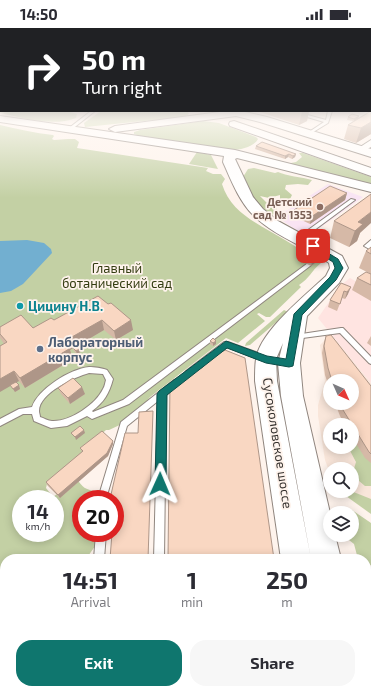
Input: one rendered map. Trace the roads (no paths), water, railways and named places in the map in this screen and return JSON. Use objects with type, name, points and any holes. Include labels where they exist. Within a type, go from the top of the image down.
[{"type":"main road","points":[[119,136],[235,154],[371,188]]},
{"type":"main road","points":[[138,136],[152,141]]},
{"type":"main road","points":[[278,136],[371,172]]},
{"type":"main road","points":[[290,136],[371,163]]},
{"type":"main road","points":[[317,136],[368,152]]},
{"type":"main road","points":[[331,149],[368,152]]},
{"type":"main road","name":"Сусоколовское шоссе","points":[[235,154],[229,158],[229,162],[250,202],[273,224],[336,260],[339,268],[333,279],[277,335],[269,349],[251,357],[266,381],[295,554]]},
{"type":"main road","name":"Сусоколовское шоссе","points":[[298,314],[289,363],[292,396],[325,554]]},
{"type":"street","points":[[368,152],[371,143]]},
{"type":"lane","points":[[299,238],[353,200]]},
{"type":"lane","points":[[371,242],[367,246],[371,248]]},
{"type":"lane","points":[[87,411],[92,416],[126,402],[308,265]]},
{"type":"lane","points":[[293,337],[341,330],[371,361]]},
{"type":"lane","points":[[214,335],[226,344],[251,357],[289,363]]},
{"type":"lane","points":[[105,490],[124,424],[226,344]]},
{"type":"lane","points":[[92,370],[107,373],[110,378],[109,387],[104,397],[87,411],[64,423],[53,425],[38,421],[35,415],[35,410],[41,397],[51,388],[64,380],[83,371],[92,370]]},
{"type":"lane","points":[[159,554],[162,394]]},
{"type":"lane","points":[[0,423],[22,411],[35,410]]},
{"type":"lane","points":[[99,554],[100,542]]},
{"type":"water","points":[[27,240],[44,243],[51,249],[52,253],[23,284],[11,291],[0,293],[0,241]]},
{"type":"place","name":"Детский сад № 1353","points":[[320,207]]},
{"type":"place","name":"Цицину Н.В.","points":[[20,306]]},
{"type":"place","name":"Лабораторный корпус","points":[[40,349]]},
{"type":"park label","name":"Главный ботанический сад","points":[[117,276]]}]
